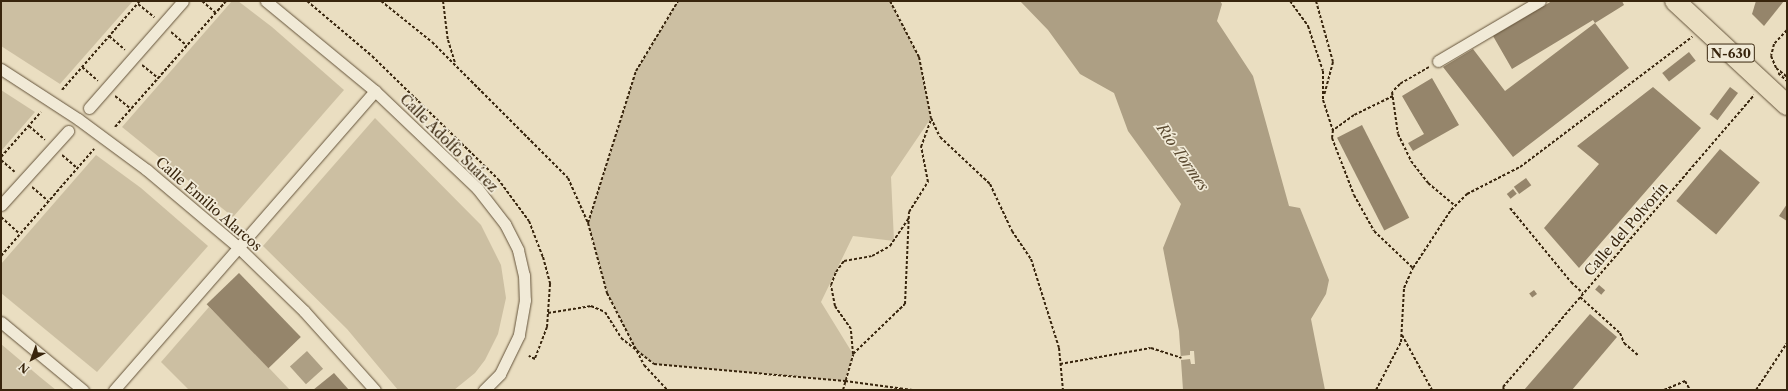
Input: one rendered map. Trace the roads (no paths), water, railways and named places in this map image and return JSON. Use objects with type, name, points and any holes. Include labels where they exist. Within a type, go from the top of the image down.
[{"type":"highway","name":"N-630","points":[[1675,1],[1787,105]]},
{"type":"street","points":[[89,108],[183,1]]},
{"type":"street","name":"Calle Adolfo Suárez","points":[[266,1],[375,91],[476,188],[505,224],[518,250],[524,275],[525,300],[519,335],[500,374],[484,390]]},
{"type":"street","points":[[1438,61],[1540,1]]},
{"type":"street","name":"Calle Emilio Alarcos","points":[[1,69],[72,115],[147,170],[238,247],[304,311],[375,390]]},
{"type":"street","points":[[114,390],[375,91]]},
{"type":"street","points":[[1,205],[68,131]]},
{"type":"street","points":[[1,322],[83,390]]},
{"type":"water","name":"Río Tormes","points":[[1020,1],[1220,1],[1222,4],[1217,21],[1253,76],[1289,206],[1300,208],[1329,280],[1326,294],[1311,319],[1325,390],[1183,390],[1179,331],[1163,248],[1181,204],[1128,131],[1114,93],[1080,74],[1048,30]]},
{"type":"water","points":[[307,351],[323,369],[306,384],[290,366]]}]
